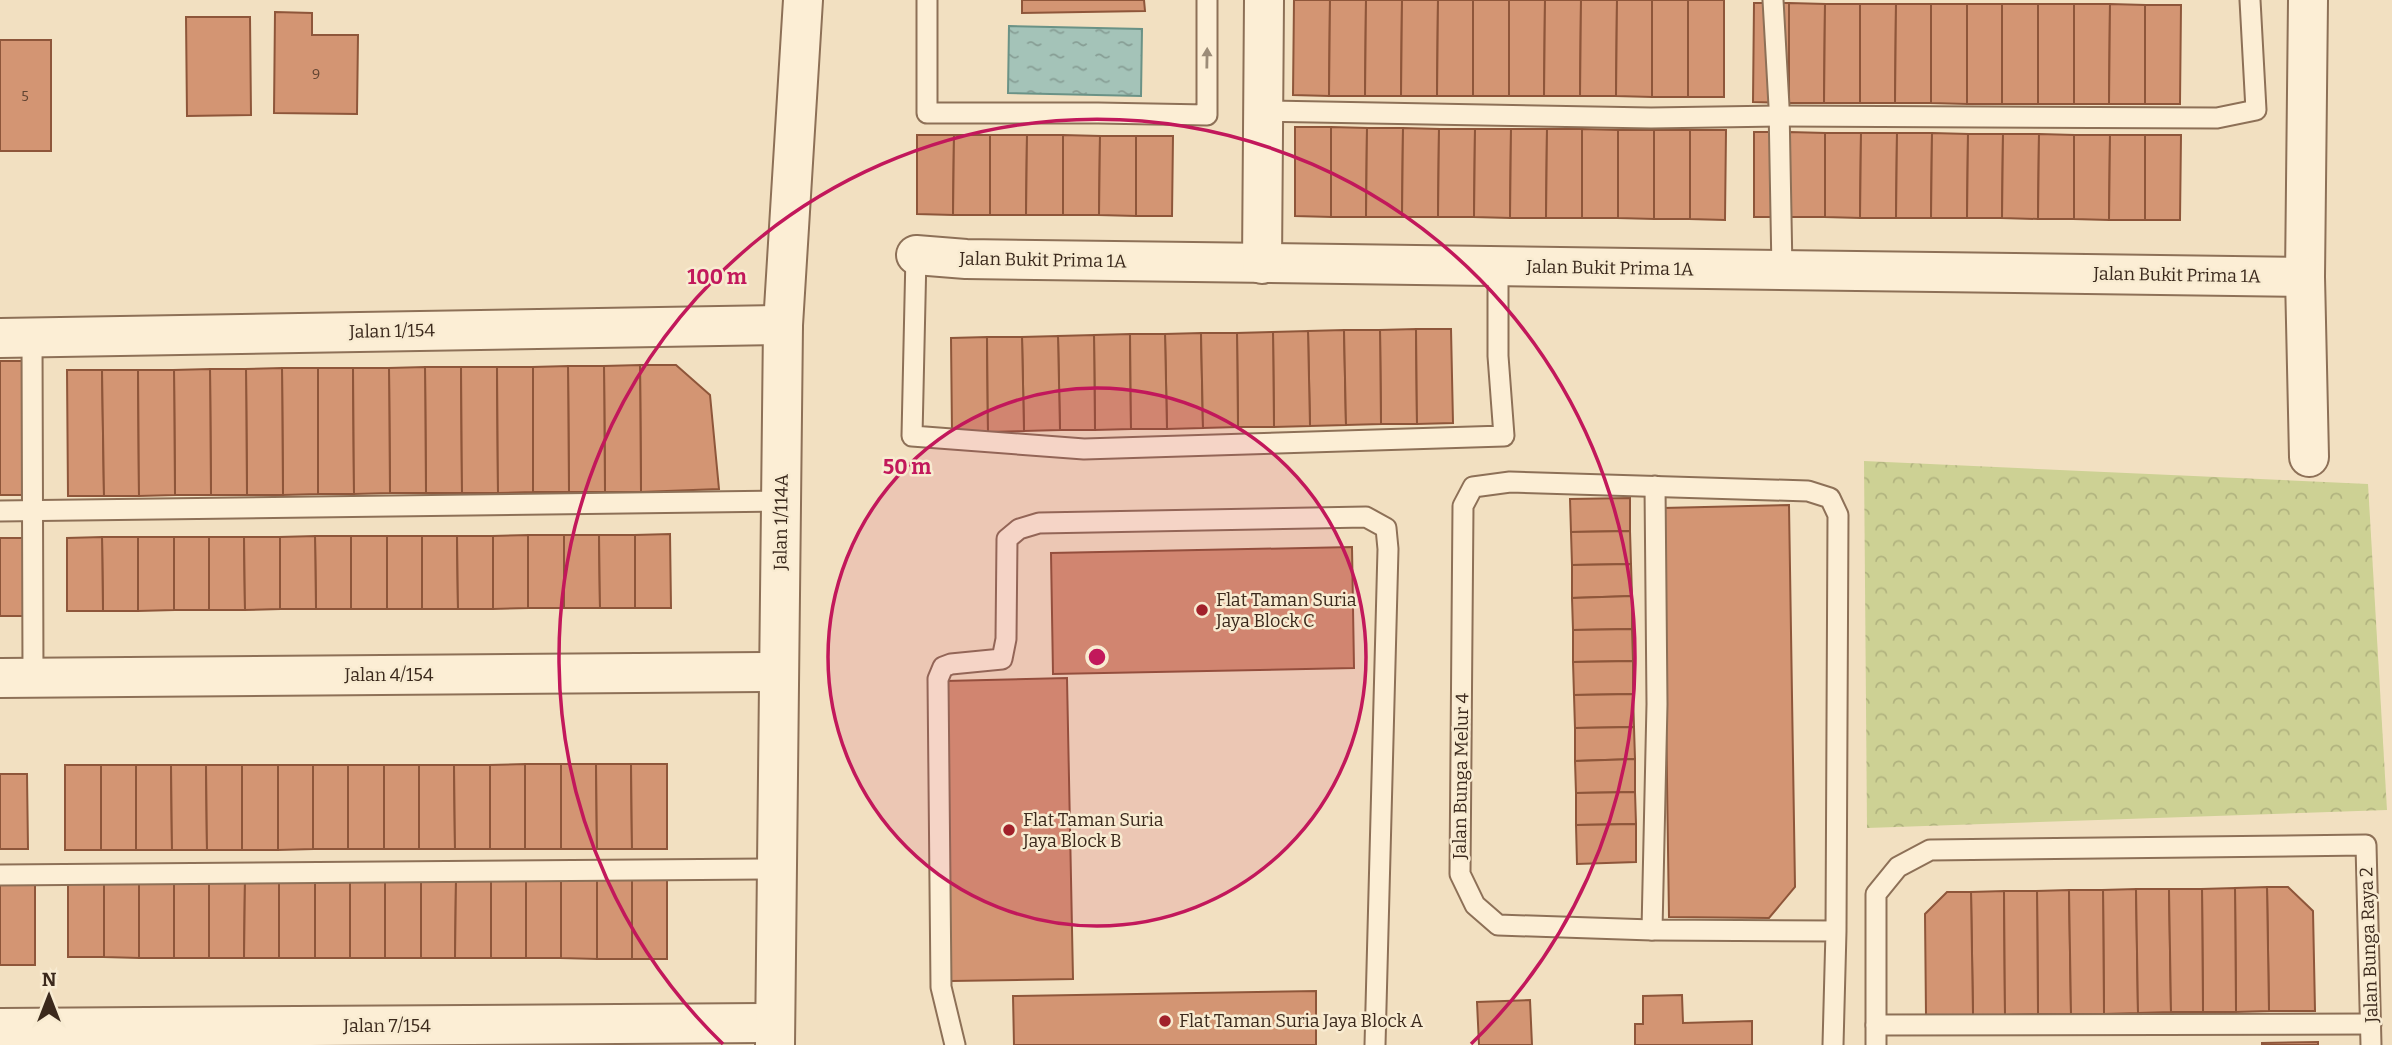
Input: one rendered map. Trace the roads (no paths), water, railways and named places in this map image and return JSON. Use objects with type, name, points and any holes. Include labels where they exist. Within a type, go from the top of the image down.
[{"type":"street","name":"Jalan 1/114A","points":[[775,1034],[783,325],[803,0]]},
{"type":"street","points":[[1262,264],[1265,0]]},
{"type":"street","points":[[2308,0],[2305,277],[2309,457]]},
{"type":"street","name":"Jalan Bukit Prima 1A","points":[[916,255],[966,260],[2305,277]]},
{"type":"street","name":"Jalan 1/154","points":[[16,338],[783,325]]},
{"type":"street","name":"Jalan 4/154","points":[[16,677],[779,672]]},
{"type":"street","name":"Jalan 7/154","points":[[0,1028],[775,1034]]},
{"type":"lane","points":[[927,0],[927,113],[1207,116],[1207,0]]},
{"type":"lane","points":[[1773,0],[1779,116],[1782,270]]},
{"type":"lane","points":[[1263,111],[1651,118],[2217,118],[2256,110],[2250,0]]},
{"type":"lane","points":[[916,255],[912,436],[1083,449],[1504,436],[1497,356],[1497,267]]},
{"type":"lane","points":[[16,338],[33,511],[16,677]]},
{"type":"lane","name":"Jalan Bunga Melur 4","points":[[1656,486],[1510,482],[1473,487],[1463,506],[1460,874],[1475,905],[1498,925],[1653,930],[1836,931]]},
{"type":"lane","points":[[1653,930],[1657,704],[1656,486],[1808,491],[1830,498],[1838,515],[1833,1045]]},
{"type":"lane","points":[[0,511],[781,501]]},
{"type":"lane","points":[[955,1045],[941,987],[937,679],[943,667],[951,664],[1002,659],[1006,639],[1007,539],[1020,529],[1039,523],[1366,517],[1386,528],[1388,549],[1376,1045]]},
{"type":"lane","name":"Jalan Bunga Raya 2","points":[[1876,1035],[1876,894],[1898,867],[1930,850],[2366,845],[2371,1045]]},
{"type":"lane","points":[[0,875],[777,869]]},
{"type":"lane","points":[[1876,1035],[2371,1024]]},
{"type":"water","points":[[1009,26],[1142,29],[1141,96],[1008,93]]},
{"type":"place","name":"Flat Taman Suria Jaya Block C","points":[[1202,610]]},
{"type":"place","name":"Flat Taman Suria Jaya Block B","points":[[1009,830]]},
{"type":"place","name":"Flat Taman Suria Jaya Block A","points":[[1165,1021]]}]
